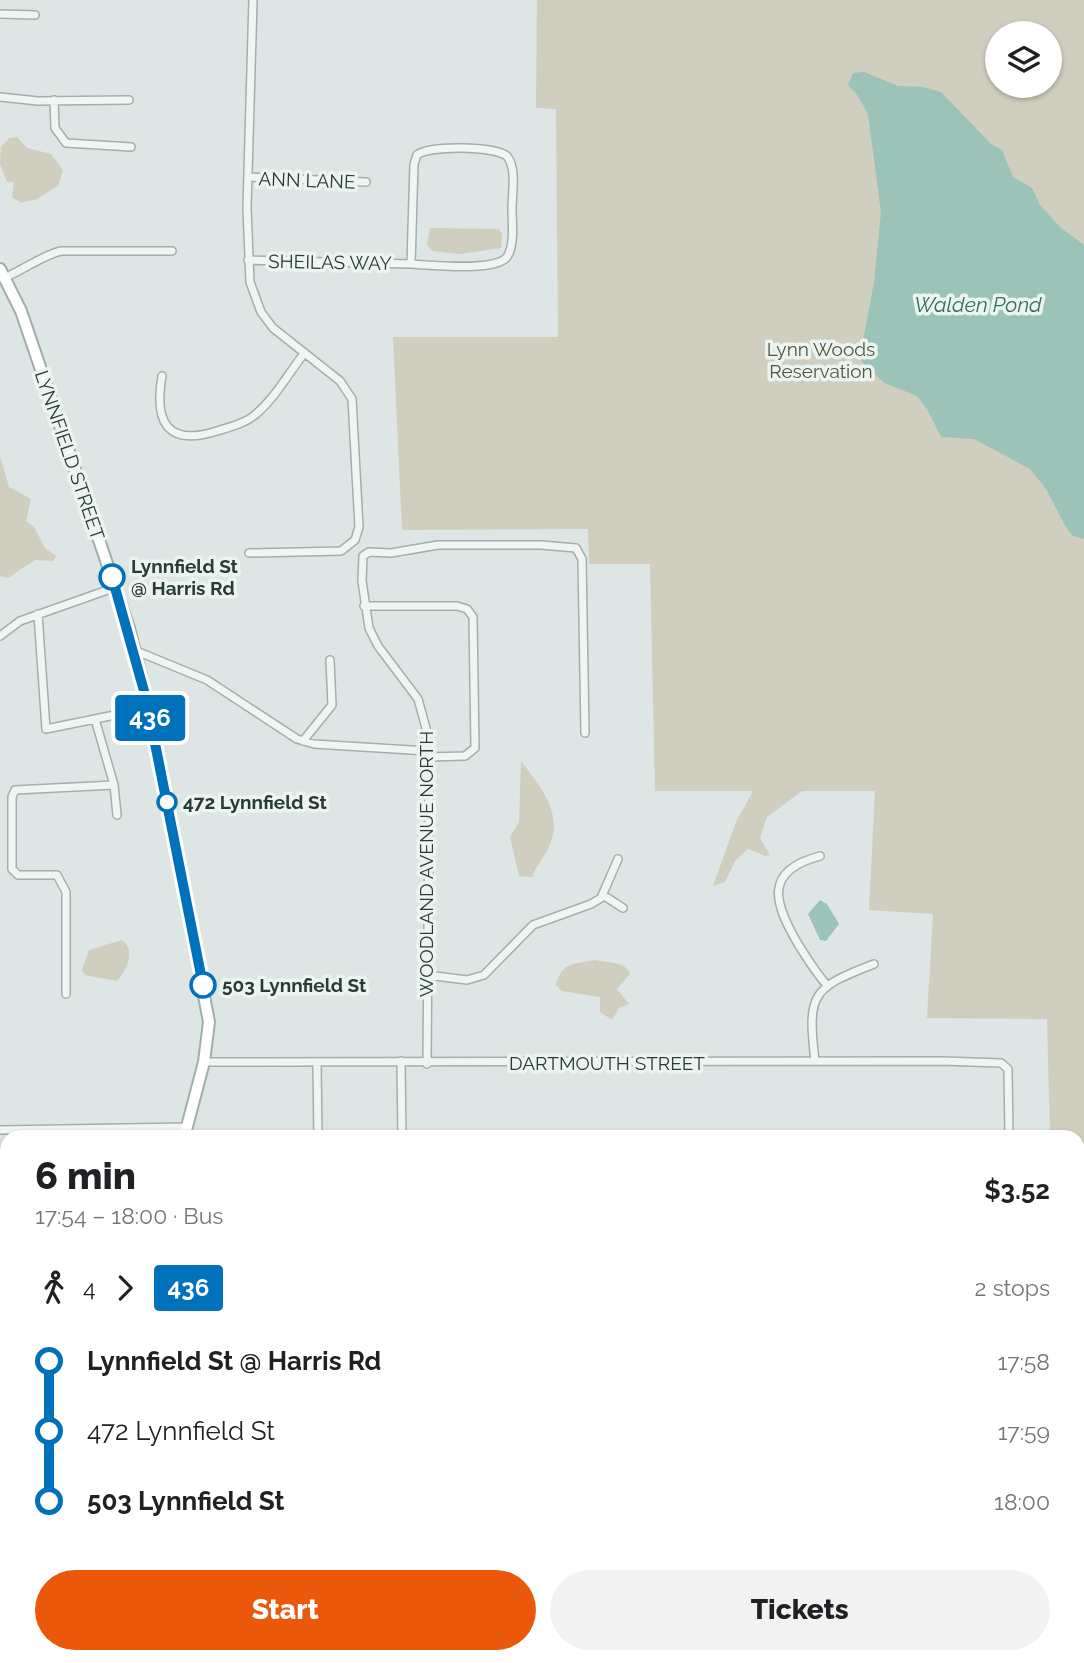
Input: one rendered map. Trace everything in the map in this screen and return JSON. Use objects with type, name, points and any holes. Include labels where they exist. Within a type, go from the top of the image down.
[{"type":"main road","name":"LYNNFIELD STREET","points":[[2,274],[20,312],[116,587],[149,708],[207,1007],[208,1041],[187,1130]]},
{"type":"street","points":[[248,553],[329,552],[349,546],[357,536],[359,527],[352,399],[340,381],[303,355],[277,332],[261,312],[252,288],[248,260],[248,177],[253,0]]},
{"type":"street","points":[[0,13],[35,15]]},
{"type":"street","points":[[0,97],[129,100]]},
{"type":"street","points":[[54,100],[55,128],[66,143],[131,147]]},
{"type":"street","name":"SHEILAS WAY","points":[[248,260],[492,266],[506,258],[511,247],[513,167],[507,156],[493,150],[431,149],[417,156],[414,164],[411,264]]},
{"type":"street","name":"ANN LANE","points":[[248,177],[366,182]]},
{"type":"street","points":[[2,274],[36,264],[46,255],[61,251],[172,250]]},
{"type":"street","points":[[162,376],[158,403],[161,417],[173,432],[194,438],[236,425],[256,415],[303,355]]},
{"type":"street","name":"WOODLAND AVENUE NORTH","points":[[427,1064],[428,754],[424,719],[418,699],[378,646],[369,628],[364,606],[363,556],[369,552],[401,552],[438,545],[551,545],[576,548],[582,559],[585,733]]},
{"type":"street","points":[[0,636],[20,621],[116,587]]},
{"type":"street","points":[[134,650],[207,680],[289,736],[303,741],[465,756],[475,748],[473,617],[461,606],[364,606]]},
{"type":"street","points":[[38,614],[46,729],[149,708]]},
{"type":"street","points":[[303,741],[332,705],[330,660]]},
{"type":"street","points":[[95,719],[114,785],[117,815]]},
{"type":"street","points":[[66,994],[66,892],[57,876],[18,874],[12,869],[12,797],[15,790],[114,785]]},
{"type":"street","points":[[820,856],[798,862],[791,867],[780,885],[779,900],[785,922],[826,984]]},
{"type":"street","points":[[427,975],[467,980],[484,975],[536,923],[591,904],[603,895],[618,859]]},
{"type":"street","points":[[603,895],[624,908]]},
{"type":"street","points":[[815,1061],[812,1037],[814,1006],[826,984],[874,964]]},
{"type":"street","points":[[401,1061],[402,1130]]},
{"type":"street","name":"DARTMOUTH STREET","points":[[204,1062],[1001,1063],[1008,1069],[1009,1130]]},
{"type":"street","points":[[317,1064],[318,1130]]},
{"type":"green space","name":"Lynn Woods Reservation","points":[[537,0],[1084,0],[1084,1130],[1050,1130],[1047,1019],[927,1018],[933,914],[869,910],[875,791],[802,791],[767,817],[760,838],[770,855],[765,856],[748,849],[735,861],[725,882],[713,886],[736,822],[753,791],[655,791],[650,564],[589,564],[588,529],[402,530],[393,337],[558,337],[556,109],[536,108]]},
{"type":"green space","points":[[17,137],[27,148],[51,154],[63,170],[58,186],[37,199],[21,203],[12,197],[14,182],[7,182],[0,164],[1,147],[9,138]]},
{"type":"green space","points":[[430,228],[499,229],[502,234],[501,248],[460,254],[432,251],[427,244]]},
{"type":"green space","points":[[0,456],[9,487],[31,499],[26,521],[34,527],[45,548],[56,556],[53,561],[35,560],[8,578],[0,576]]},
{"type":"green space","points":[[521,761],[543,791],[554,824],[548,849],[532,877],[519,876],[510,837],[519,822]]},
{"type":"green space","points":[[122,940],[129,949],[129,954],[127,966],[117,981],[85,975],[82,970],[89,950]]},
{"type":"green space","points":[[595,960],[625,967],[630,974],[617,989],[629,1004],[619,1008],[612,1020],[600,1012],[600,997],[562,991],[556,985],[566,968],[576,963]]},
{"type":"water","name":"Walden Pond","points":[[864,72],[898,86],[923,87],[941,92],[991,144],[1002,150],[1013,177],[1032,188],[1040,205],[1060,227],[1084,245],[1084,539],[1073,536],[1066,527],[1046,489],[1030,469],[974,439],[941,437],[917,396],[885,383],[864,365],[860,357],[874,282],[881,213],[868,114],[848,85],[853,73]]},
{"type":"water","points":[[820,900],[827,904],[839,924],[826,941],[820,940],[808,914]]},
{"type":"bus line","name":"436","points":[[112,577],[129,628],[146,698],[203,985]]},
{"type":"place","name":"Lynnfield St @ Harris Rd","points":[[112,577]]},
{"type":"place","name":"472 Lynnfield St","points":[[167,802]]},
{"type":"place","name":"503 Lynnfield St","points":[[203,985]]}]
